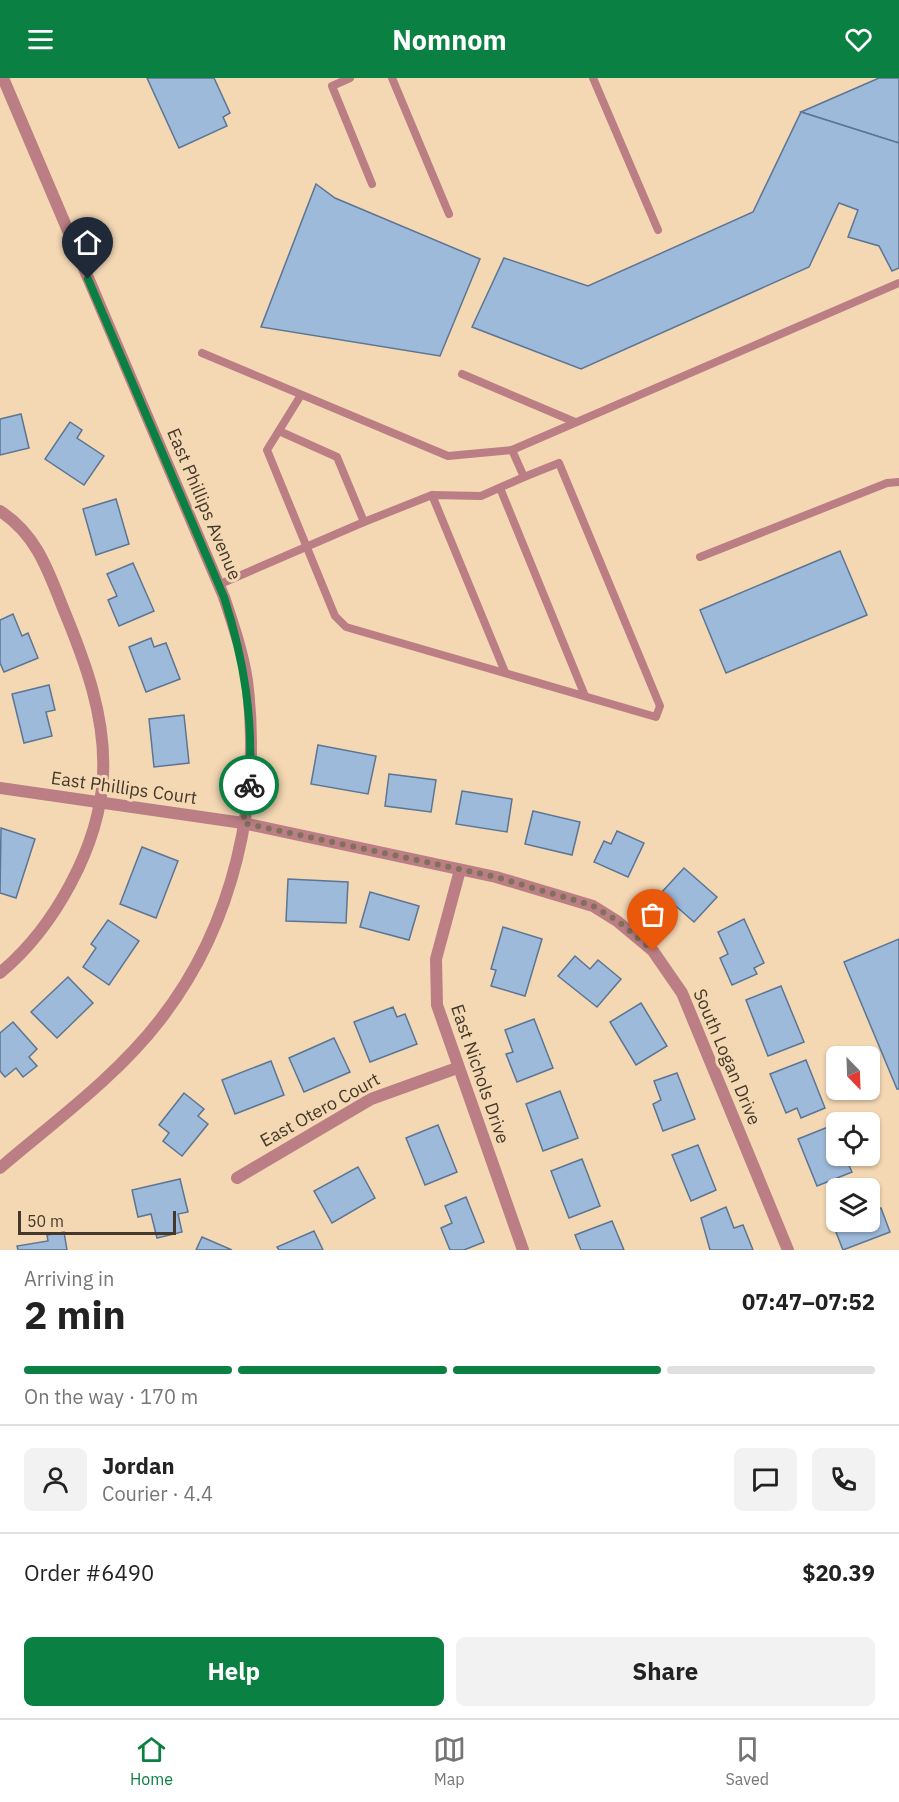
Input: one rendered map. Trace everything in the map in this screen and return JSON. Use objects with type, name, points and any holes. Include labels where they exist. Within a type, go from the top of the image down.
[{"type":"street","name":"East Phillips Avenue","points":[[0,1168],[120,1066],[160,1021],[201,957],[222,910],[234,873],[243,823],[251,754],[246,679],[235,631],[219,585],[3,78]]},
{"type":"street","points":[[0,511],[28,534],[43,558],[86,664],[96,703],[103,775],[99,804],[77,873],[60,905],[36,937],[0,973]]},
{"type":"street","name":"East Phillips Court","points":[[0,788],[243,823]]},
{"type":"street","name":"South Logan Drive","points":[[243,823],[496,877],[593,906],[618,921],[653,951],[682,993],[788,1250]]},
{"type":"street","name":"East Nichols Drive","points":[[460,870],[436,959],[435,986],[442,1025],[523,1250]]},
{"type":"street","name":"East Otero Court","points":[[237,1178],[371,1099],[457,1068]]},
{"type":"lane","points":[[350,78],[332,86],[372,184]]},
{"type":"lane","points":[[392,78],[449,214]]},
{"type":"lane","points":[[593,78],[658,230]]},
{"type":"lane","points":[[202,353],[448,456],[512,450],[899,283]]},
{"type":"lane","points":[[462,374],[575,422]]},
{"type":"lane","points":[[219,585],[307,547],[364,522],[432,495],[481,496],[559,463],[660,706],[656,717],[346,627],[335,616],[307,547],[267,450],[301,395]]},
{"type":"lane","points":[[279,431],[337,457],[364,522]]},
{"type":"lane","points":[[512,450],[524,477]]},
{"type":"lane","points":[[700,557],[887,483],[899,482]]},
{"type":"lane","points":[[500,488],[585,696]]},
{"type":"lane","points":[[432,495],[505,672]]},
{"type":"building","points":[[147,78],[214,78],[230,113],[223,117],[227,126],[179,148]]},
{"type":"building","points":[[879,78],[899,78],[899,143],[801,112]]},
{"type":"building","points":[[801,112],[899,143],[899,268],[892,271],[879,246],[848,237],[858,210],[839,203],[809,267],[581,369],[472,327],[504,258],[588,286],[753,212]]},
{"type":"building","points":[[316,184],[335,198],[480,259],[440,356],[261,327]]},
{"type":"building","points":[[21,414],[29,448],[0,455],[0,419]]},
{"type":"building","points":[[70,422],[82,430],[77,438],[104,456],[84,485],[45,459]]},
{"type":"building","points":[[116,499],[129,544],[96,555],[83,509]]},
{"type":"building","points":[[840,551],[867,615],[726,673],[700,610]]},
{"type":"building","points":[[133,563],[154,611],[119,626],[108,600],[117,596],[107,574]]},
{"type":"building","points":[[13,614],[22,636],[28,633],[38,658],[4,672],[0,663],[0,620]]},
{"type":"building","points":[[151,638],[154,647],[166,643],[180,679],[146,692],[129,647]]},
{"type":"building","points":[[49,685],[55,710],[46,712],[52,736],[24,743],[12,694]]},
{"type":"building","points":[[184,715],[189,763],[154,767],[149,719]]},
{"type":"building","points":[[318,745],[376,756],[368,794],[311,784]]},
{"type":"building","points":[[389,774],[436,780],[431,812],[385,806]]},
{"type":"building","points":[[462,791],[512,799],[507,832],[456,824]]},
{"type":"building","points":[[533,811],[580,822],[572,855],[525,844]]},
{"type":"building","points":[[1,828],[35,839],[16,898],[0,893]]},
{"type":"building","points":[[617,831],[644,843],[628,877],[594,862],[604,841],[611,844]]},
{"type":"building","points":[[142,847],[178,861],[156,918],[120,904]]},
{"type":"building","points":[[684,868],[717,897],[694,922],[661,893]]},
{"type":"building","points":[[288,879],[348,882],[346,923],[286,921]]},
{"type":"building","points":[[370,892],[419,906],[409,940],[360,927]]},
{"type":"building","points":[[744,919],[764,963],[754,968],[757,974],[732,985],[720,958],[728,954],[718,932]]},
{"type":"building","points":[[108,920],[139,941],[109,985],[83,967],[96,948],[91,944]]},
{"type":"building","points":[[503,927],[542,939],[525,996],[491,986],[496,970],[491,969]]},
{"type":"building","points":[[899,939],[899,1089],[897,1089],[844,962]]},
{"type":"building","points":[[575,956],[590,969],[598,960],[621,979],[597,1007],[558,976]]},
{"type":"building","points":[[68,977],[93,1003],[57,1038],[31,1012]]},
{"type":"building","points":[[781,986],[804,1042],[768,1056],[746,1000]]},
{"type":"building","points":[[641,1003],[667,1046],[636,1065],[610,1022]]},
{"type":"building","points":[[393,1007],[397,1017],[405,1014],[417,1044],[370,1062],[354,1022]]},
{"type":"building","points":[[534,1019],[553,1068],[517,1082],[506,1054],[513,1052],[505,1030]]},
{"type":"building","points":[[13,1022],[37,1049],[29,1057],[37,1066],[23,1077],[16,1068],[5,1077],[0,1071],[0,1033]]},
{"type":"building","points":[[334,1038],[350,1072],[304,1092],[289,1058]]},
{"type":"building","points":[[806,1060],[825,1108],[801,1118],[797,1108],[786,1113],[770,1074]]},
{"type":"building","points":[[271,1061],[284,1095],[235,1114],[222,1080]]},
{"type":"building","points":[[677,1073],[695,1119],[663,1131],[653,1104],[661,1100],[654,1081]]},
{"type":"building","points":[[560,1091],[578,1138],[543,1151],[526,1104]]},
{"type":"building","points":[[184,1093],[204,1109],[198,1116],[208,1124],[182,1156],[163,1141],[169,1133],[159,1125]]},
{"type":"building","points":[[438,1125],[457,1172],[425,1185],[406,1138]]},
{"type":"building","points":[[826,1128],[826,1166],[849,1166],[852,1172],[837,1178],[826,1178],[826,1182],[817,1186],[798,1139]]},
{"type":"building","points":[[698,1145],[716,1190],[691,1201],[672,1155]]},
{"type":"building","points":[[582,1159],[600,1206],[569,1218],[551,1171]]},
{"type":"building","points":[[358,1167],[375,1198],[332,1223],[314,1191]]},
{"type":"building","points":[[180,1179],[188,1212],[178,1214],[182,1232],[157,1238],[151,1214],[138,1217],[132,1190]]},
{"type":"building","points":[[466,1197],[484,1242],[464,1250],[450,1250],[441,1228],[452,1223],[445,1206]]},
{"type":"building","points":[[726,1207],[734,1228],[743,1225],[753,1250],[710,1250],[701,1218]]},
{"type":"building","points":[[880,1208],[890,1232],[843,1250],[836,1232],[880,1232]]},
{"type":"building","points":[[612,1221],[624,1250],[581,1250],[575,1235]]},
{"type":"building","points":[[314,1231],[323,1250],[279,1250],[277,1247]]},
{"type":"building","points":[[64,1232],[67,1250],[18,1250],[17,1246],[48,1241],[47,1235]]},
{"type":"building","points":[[202,1237],[232,1250],[196,1250]]},
{"type":"way so far","points":[[249,785],[243,823],[496,877],[574,900],[593,906],[618,921],[653,951]]},
{"type":"route","points":[[88,279],[224,597],[235,631],[246,679],[251,726],[249,785]]}]
